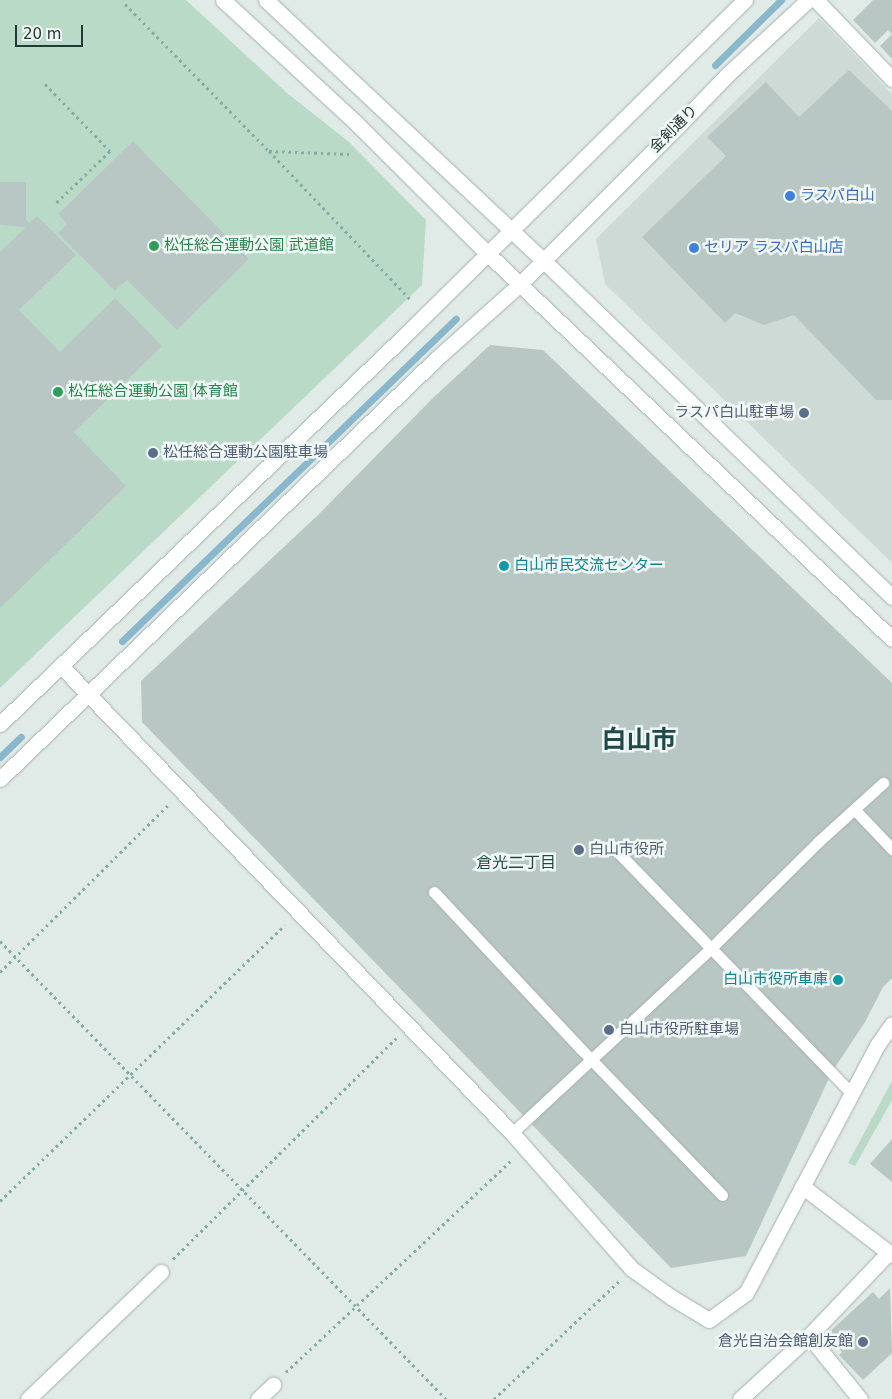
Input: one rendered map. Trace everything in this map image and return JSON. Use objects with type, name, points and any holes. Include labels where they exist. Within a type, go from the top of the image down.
[{"type":"street","points":[[224,0],[356,122],[487,253],[892,639]]},
{"type":"street","points":[[266,0],[543,260],[892,597]]},
{"type":"street","points":[[0,724],[382,358],[745,0]]},
{"type":"street","name":"金剣通り","points":[[0,779],[437,358],[520,284],[729,73],[808,0]]},
{"type":"street","points":[[816,0],[892,79]]},
{"type":"street","points":[[61,666],[526,1147],[632,1269],[671,1297],[709,1320],[746,1293],[878,1044],[892,1024]]},
{"type":"street","points":[[740,1399],[808,1336],[890,1254],[802,1186]]},
{"type":"street","points":[[28,1399],[161,1272]]},
{"type":"street","points":[[808,1336],[860,1399]]},
{"type":"street","points":[[258,1399],[273,1385]]},
{"type":"lane","points":[[512,1133],[710,949],[818,842],[883,783]]},
{"type":"lane","points":[[855,810],[892,849]]},
{"type":"lane","points":[[611,845],[852,1094]]},
{"type":"lane","points":[[434,892],[722,1195]]},
{"type":"path","points":[[126,4],[411,300]]},
{"type":"path","points":[[45,84],[110,151],[55,204]]},
{"type":"path","points":[[269,151],[350,154]]},
{"type":"path","points":[[0,972],[182,792]]},
{"type":"path","points":[[0,1201],[299,911]]},
{"type":"path","points":[[0,941],[446,1399]]},
{"type":"path","points":[[161,1272],[242,1189],[409,1025]]},
{"type":"path","points":[[273,1385],[526,1147]]},
{"type":"path","points":[[494,1399],[632,1269]]},
{"type":"shaded area","points":[[819,18],[892,94],[892,563],[605,284],[596,239]]},
{"type":"green space","points":[[0,0],[186,0],[287,93],[349,142],[426,220],[422,285],[0,688]]},
{"type":"green space","points":[[892,1081],[892,1100],[855,1166],[848,1163]]},
{"type":"building","points":[[873,0],[892,0],[892,34],[888,30],[875,43],[853,20]]},
{"type":"building","points":[[892,34],[892,59],[880,46]]},
{"type":"building","name":"ラスパ白山","points":[[849,70],[892,111],[892,400],[876,400],[794,315],[764,325],[735,313],[725,323],[642,237],[726,156],[707,137],[766,82],[799,117]]},
{"type":"building","name":"松任総合運動公園 武道館","points":[[133,141],[249,259],[177,330],[127,280],[115,291],[58,233],[67,224],[58,214]]},
{"type":"building","name":"松任総合運動公園 体育館","points":[[0,182],[26,182],[26,220],[29,223],[37,216],[76,255],[19,310],[60,352],[115,298],[162,346],[74,432],[126,486],[0,608],[0,252],[26,227],[0,225]]},
{"type":"building","name":"白山市役所","points":[[490,345],[543,350],[892,683],[892,978],[883,987],[865,1022],[832,1072],[746,1256],[671,1268],[142,722],[141,681],[318,515],[433,398]]},
{"type":"building","points":[[892,1139],[892,1182],[870,1164]]},
{"type":"building","name":"倉光自治会館創友館","points":[[890,1288],[892,1353],[863,1380],[839,1355],[842,1352],[827,1334],[873,1292],[879,1299]]},
{"type":"waterway","points":[[715,65],[781,0]]},
{"type":"waterway","points":[[122,641],[456,319]]},
{"type":"waterway","points":[[0,757],[21,737]]},
{"type":"place","name":"ラスパ白山","points":[[790,196]]},
{"type":"place","name":"松任総合運動公園 武道館","points":[[154,246]]},
{"type":"place","name":"セリア ラスパ白山店","points":[[694,248]]},
{"type":"place","name":"松任総合運動公園 体育館","points":[[58,392]]},
{"type":"place","name":"ラスパ白山駐車場","points":[[804,413]]},
{"type":"place","name":"松任総合運動公園駐車場","points":[[153,453]]},
{"type":"place","name":"白山市民交流センター","points":[[504,566]]},
{"type":"place","name":"白山市役所","points":[[579,850]]},
{"type":"place","name":"白山市役所車庫","points":[[838,980]]},
{"type":"place","name":"白山市役所駐車場","points":[[609,1030]]},
{"type":"place","name":"倉光自治会館創友館","points":[[863,1342]]},
{"type":"district","name":"白山市","points":[[639,740]]},
{"type":"district","name":"倉光二丁目","points":[[516,863]]}]
